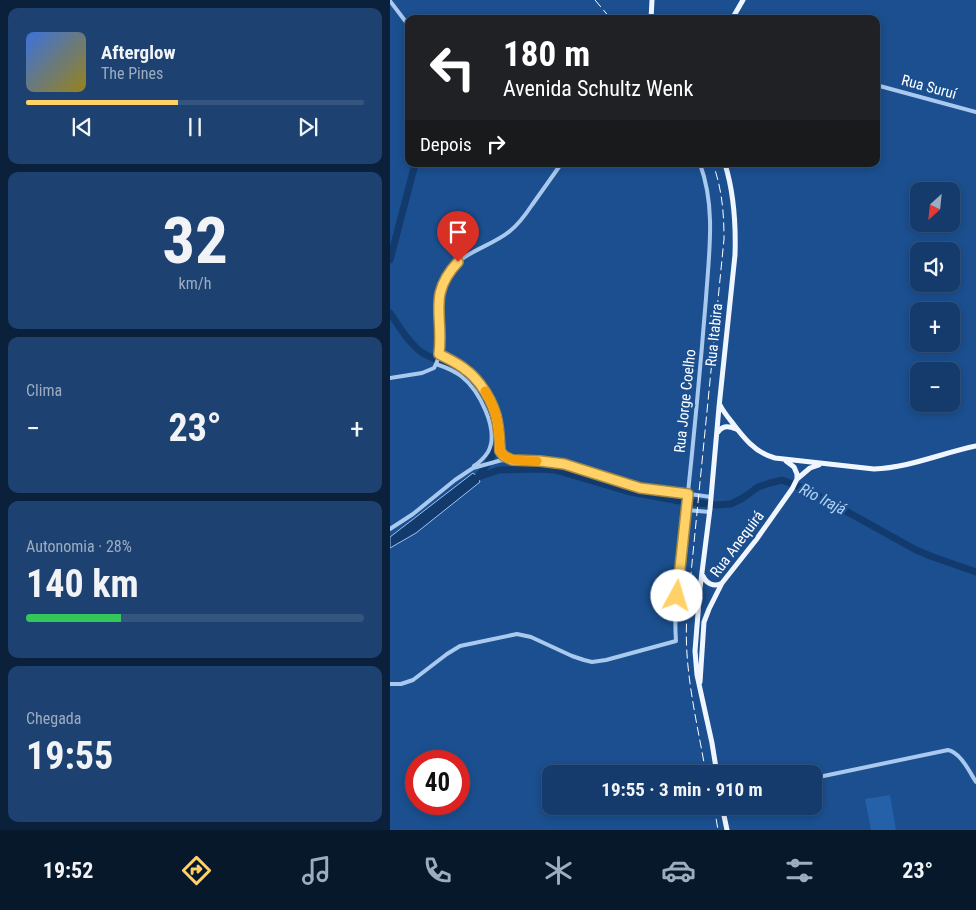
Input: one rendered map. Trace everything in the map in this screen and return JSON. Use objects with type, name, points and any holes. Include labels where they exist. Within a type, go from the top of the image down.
[{"type":"main road","points":[[651,15],[652,0]]},
{"type":"main road","points":[[734,15],[743,0]]},
{"type":"main road","name":"Rua Itabira","points":[[716,765],[695,660],[695,650],[735,255],[736,237],[732,195],[726,167]]},
{"type":"main road","points":[[719,402],[725,414],[745,439],[757,450],[771,457],[782,459],[882,468],[903,465],[976,446]]},
{"type":"main road","points":[[716,434],[723,427],[737,429]]},
{"type":"main road","points":[[782,459],[794,467],[797,474],[796,483]]},
{"type":"main road","points":[[796,483],[810,468],[826,464]]},
{"type":"main road","name":"Rua Anequirá","points":[[700,684],[704,622],[709,609],[722,583],[756,540],[796,483]]},
{"type":"main road","points":[[702,574],[711,585],[722,583]]},
{"type":"main road","points":[[724,815],[726,830]]},
{"type":"street","points":[[390,1],[405,21]]},
{"type":"street","name":"Rua Suruí","points":[[880,86],[976,112]]},
{"type":"street","points":[[390,378],[422,373],[434,368],[439,355],[441,341],[439,297],[447,275],[458,262],[511,231],[560,167]]},
{"type":"street","name":"Rua Jorge Coelho","points":[[390,684],[401,684],[415,679],[460,646],[517,634],[531,637],[572,656],[592,662],[676,641],[676,609],[704,324],[711,220],[707,188],[701,167]]},
{"type":"street","points":[[439,355],[466,369],[484,389],[496,412],[500,451],[504,456],[512,460]]},
{"type":"street","points":[[390,529],[413,514],[473,468],[483,459],[490,446],[490,425],[486,411],[478,396],[466,381],[452,370],[436,363]]},
{"type":"street","points":[[473,468],[497,460],[540,461],[564,464],[640,488],[711,498]]},
{"type":"street","points":[[686,508],[710,510]]},
{"type":"street","points":[[822,776],[943,750],[952,750],[958,755],[976,782]]},
{"type":"shaded area","points":[[473,473],[480,482],[416,533],[390,548],[390,537]]},
{"type":"shaded area","points":[[890,795],[896,830],[871,830],[865,799]]},
{"type":"waterway","points":[[390,260],[414,167]]},
{"type":"waterway","points":[[390,313],[416,348],[465,374],[486,398],[495,428],[495,446],[492,457],[478,477]]},
{"type":"waterway","name":"Rio Irajá","points":[[471,482],[478,477],[499,470],[555,470],[630,492],[680,501],[717,505],[731,504],[758,487],[782,480],[808,490],[916,550],[976,572]]},
{"type":"railway","points":[[595,0],[608,15]]},
{"type":"railway","points":[[704,765],[689,674],[686,634],[724,239],[722,201],[714,167]]},
{"type":"railway","points":[[716,815],[718,830]]},
{"type":"slow traffic","points":[[485,391],[496,412],[501,453],[512,460],[537,461]]},
{"type":"route","points":[[458,262],[447,275],[439,297],[441,341],[439,354],[466,369],[484,389],[496,412],[501,453],[512,460],[564,464],[640,488],[688,494],[677,596]]}]
